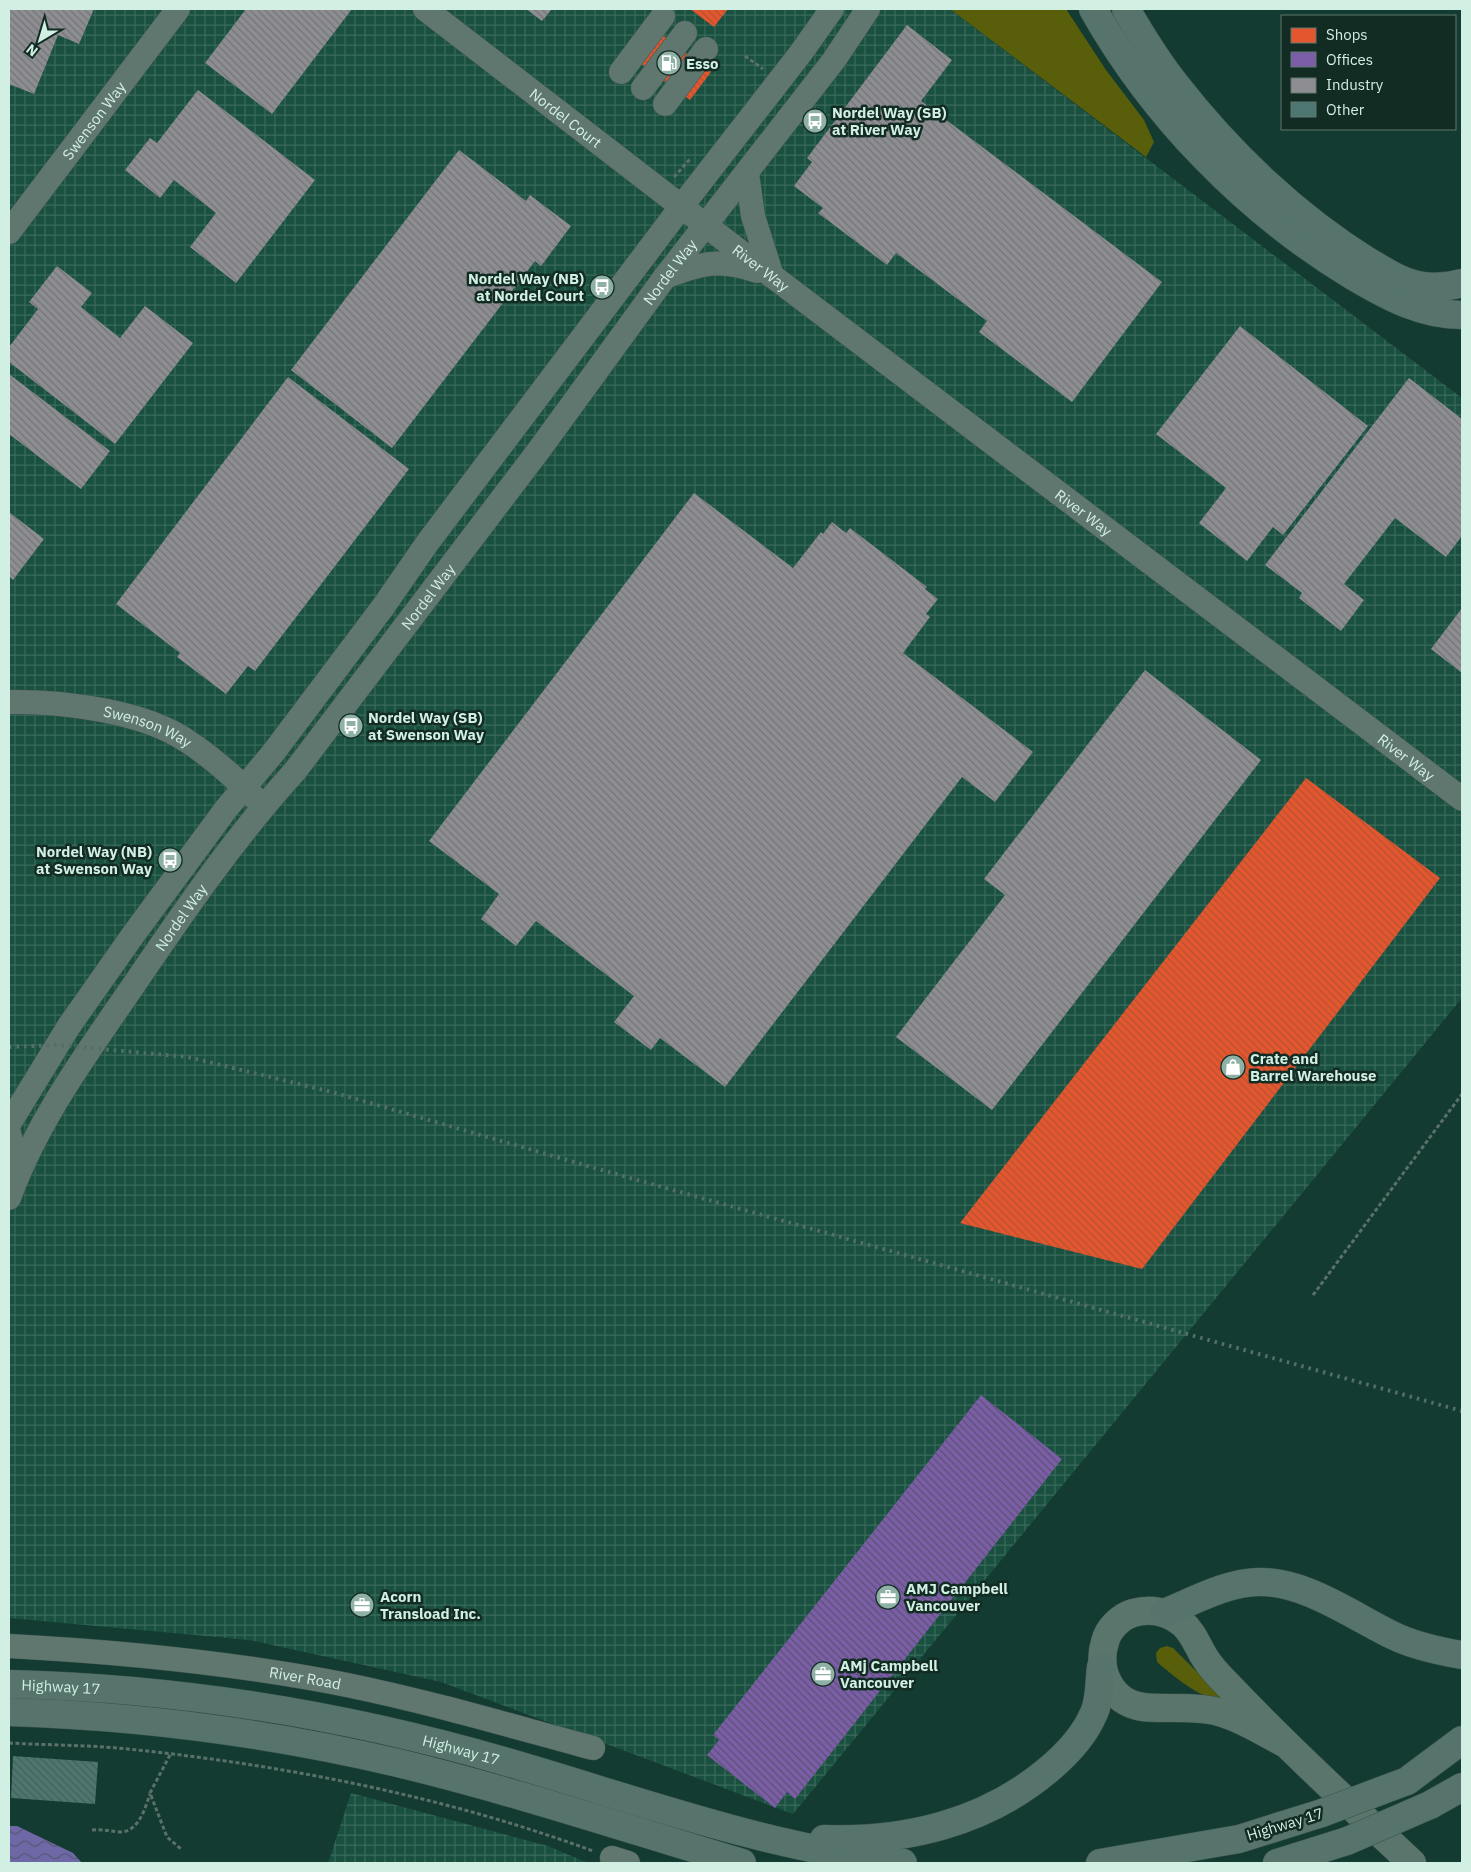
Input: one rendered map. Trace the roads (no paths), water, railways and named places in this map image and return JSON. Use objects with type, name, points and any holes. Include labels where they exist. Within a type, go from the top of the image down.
[{"type":"highway","points":[[1093,9],[1134,73],[1176,125],[1235,187],[1270,217],[1338,267],[1395,299],[1433,312],[1462,315]]},
{"type":"highway","points":[[1126,9],[1160,63],[1197,110],[1241,158],[1292,205],[1345,246],[1398,278],[1428,286],[1449,286],[1462,283]]},
{"type":"highway","points":[[1164,1613],[1224,1588],[1256,1582],[1270,1582],[1300,1589],[1422,1647],[1462,1655]]},
{"type":"highway","points":[[753,1834],[859,1840],[926,1831],[979,1814],[1014,1796],[1042,1775],[1063,1757],[1082,1736],[1094,1714],[1101,1667]]},
{"type":"highway","name":"Highway 17","points":[[9,1684],[120,1688],[220,1701],[343,1722],[397,1733],[506,1761],[753,1834],[830,1853],[903,1863]]},
{"type":"highway","name":"Highway 17","points":[[9,1712],[182,1724],[328,1748],[502,1791],[742,1863]]},
{"type":"highway","points":[[1407,1781],[1462,1740]]},
{"type":"highway","name":"Highway 17","points":[[1100,1863],[1239,1839],[1322,1813],[1407,1781],[1462,1756]]},
{"type":"highway","points":[[1277,1863],[1347,1841],[1430,1805],[1462,1787]]},
{"type":"main road","points":[[1284,1743],[1254,1727],[1216,1712],[1181,1706],[1152,1708],[1134,1705],[1113,1690],[1101,1667],[1106,1638],[1117,1623],[1128,1615],[1141,1611],[1151,1610],[1164,1613],[1188,1628],[1215,1671],[1284,1743],[1412,1863]]},
{"type":"street","name":"Swenson Way","points":[[9,232],[178,9]]},
{"type":"street","name":"Nordel Court","points":[[425,9],[706,225]]},
{"type":"street","name":"Nordel Way","points":[[9,1124],[69,1026],[133,935],[244,787],[273,753],[383,607],[428,542],[681,207],[800,54],[832,9]]},
{"type":"street","name":"Nordel Way","points":[[9,1198],[37,1131],[158,950],[263,806],[295,771],[325,732],[539,450],[665,277],[834,60],[868,9]]},
{"type":"street","points":[[690,37],[649,92],[690,37]]},
{"type":"street","points":[[747,173],[753,216],[772,276]]},
{"type":"street","name":"River Way","points":[[706,225],[1462,799]]},
{"type":"street","points":[[665,277],[688,268],[733,263],[772,276]]},
{"type":"street","name":"Swenson Way","points":[[9,702],[78,706],[129,715],[186,740],[230,773],[263,806]]},
{"type":"street","points":[[9,1133],[12,1146],[9,1155]]},
{"type":"street","name":"River Road","points":[[9,1646],[173,1658],[346,1685],[404,1697],[593,1748]]},
{"type":"water","points":[[9,1826],[17,1826],[73,1853],[82,1863],[9,1863]]},
{"type":"railway","points":[[9,1047],[57,1045],[188,1057],[332,1092],[598,1169],[1462,1411]]},
{"type":"place","name":"Esso","points":[[669,63]]},
{"type":"place","name":"Nordel Way (SB) at River Way","points":[[815,121]]},
{"type":"place","name":"Nordel Way (NB) at Nordel Court","points":[[602,287]]},
{"type":"place","name":"Nordel Way (SB) at Swenson Way","points":[[351,726]]},
{"type":"place","name":"Nordel Way (NB) at Swenson Way","points":[[170,860]]},
{"type":"place","name":"Crate and Barrel Warehouse","points":[[1233,1067]]},
{"type":"place","name":"AMJ Campbell Vancouver","points":[[888,1597]]},
{"type":"place","name":"Acorn Transload Inc.","points":[[362,1605]]},
{"type":"place","name":"AMj Campbell Vancouver","points":[[823,1674]]}]
